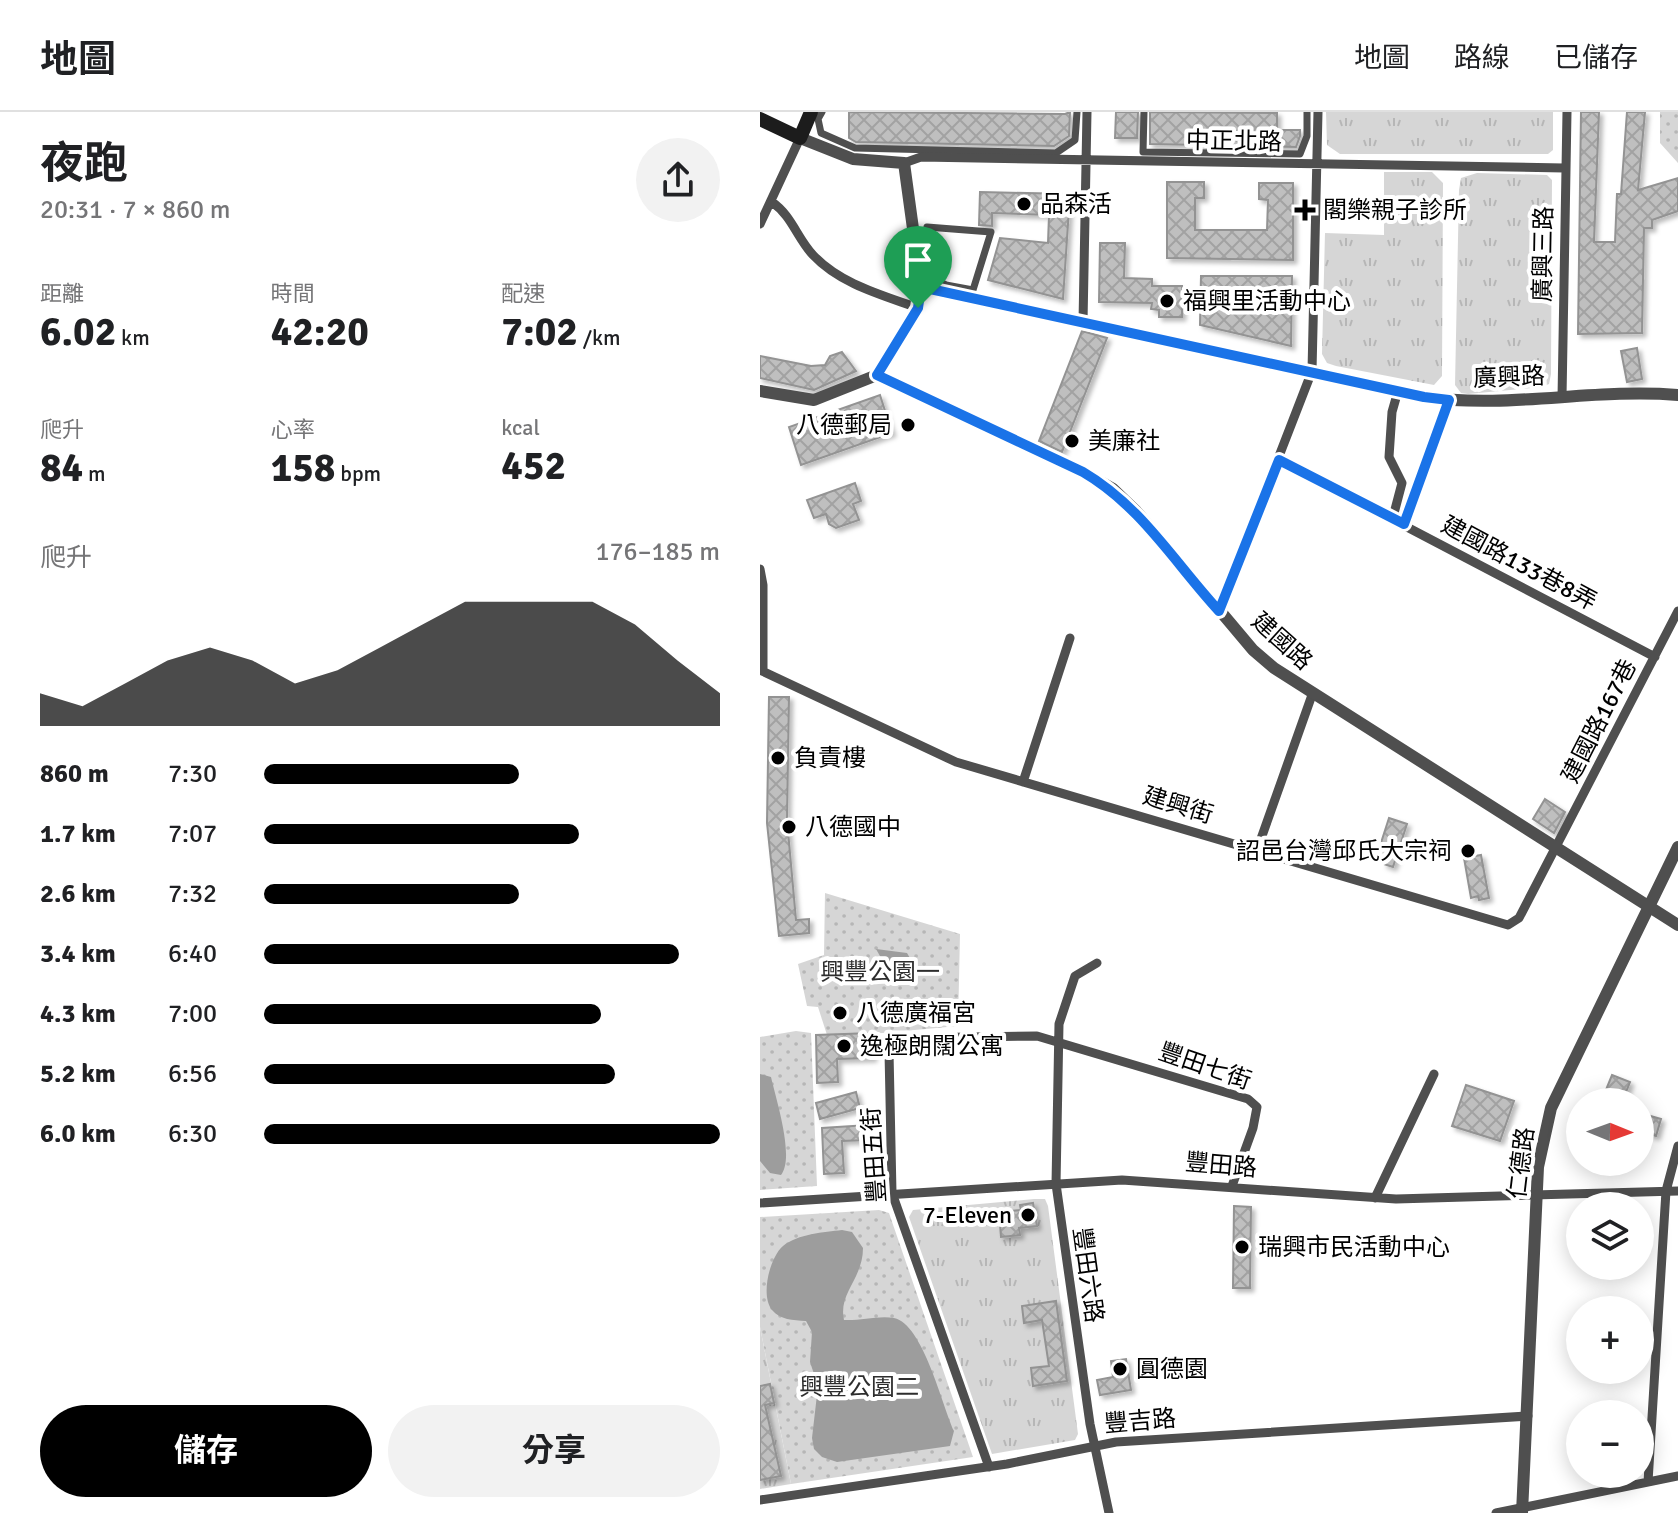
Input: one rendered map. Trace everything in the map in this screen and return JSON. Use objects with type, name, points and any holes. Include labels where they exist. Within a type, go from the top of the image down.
[{"type":"main road","points":[[760,119],[800,138],[811,112]]},
{"type":"street","points":[[822,112],[818,119],[821,133],[855,148],[1056,153],[1075,140],[1077,112]]},
{"type":"street","points":[[1083,322],[1087,112]]},
{"type":"street","points":[[1144,112],[1143,152],[1300,154],[1305,145],[1307,112]]},
{"type":"street","points":[[1219,611],[1312,371],[1318,112]]},
{"type":"street","name":"廣興三路","points":[[1562,398],[1567,112]]},
{"type":"street","points":[[760,224],[800,138],[853,159],[904,163],[921,287],[918,308],[877,375],[814,400],[760,391]]},
{"type":"street","name":"中正北路","points":[[904,163],[921,157],[1086,158],[1564,168]]},
{"type":"street","points":[[772,202],[784,211],[811,254],[827,267],[852,283],[918,308]]},
{"type":"street","points":[[927,227],[991,232],[973,290],[946,285],[932,278],[927,227]]},
{"type":"street","name":"廣興路","points":[[921,287],[1449,400],[1649,393],[1678,395]]},
{"type":"street","name":"建國路","points":[[877,375],[1113,489],[1136,511],[1253,650],[1312,695],[1678,925]]},
{"type":"street","points":[[1393,517],[1402,483],[1389,457],[1392,412],[1398,391]]},
{"type":"street","points":[[1404,524],[1449,400]]},
{"type":"street","name":"建國路133巷8弄","points":[[1279,460],[1393,517],[1655,657]]},
{"type":"street","points":[[760,569],[762,670]]},
{"type":"street","name":"建國路167巷","points":[[1555,849],[1678,611]]},
{"type":"street","points":[[1023,782],[1070,638]]},
{"type":"street","name":"建興街","points":[[762,670],[944,757],[1508,925],[1519,918],[1555,849]]},
{"type":"street","points":[[1257,850],[1312,695]]},
{"type":"street","name":"仁德路","points":[[1522,1510],[1538,1167],[1551,1108],[1678,847]]},
{"type":"street","name":"豐田六路","points":[[1097,963],[1075,976],[1059,1024],[1056,1184],[1095,1445],[1109,1513]]},
{"type":"street","name":"豐田五街","points":[[989,1467],[892,1193],[889,1084],[893,1043],[905,1038],[1037,1036],[1060,1040]]},
{"type":"street","name":"豐田七街","points":[[1060,1040],[1253,1102],[1257,1107],[1253,1128],[1232,1186]]},
{"type":"street","points":[[1375,1198],[1434,1074]]},
{"type":"street","points":[[1653,1400],[1666,1191],[1678,1146]]},
{"type":"street","name":"豐田路","points":[[760,1203],[1159,1180],[1375,1198],[1678,1191]]},
{"type":"street","name":"豐吉路","points":[[760,1500],[989,1467],[1095,1445],[1528,1416]]},
{"type":"street","points":[[1654,1481],[1678,1476]]},
{"type":"street","points":[[1496,1513],[1621,1488]]},
{"type":"green space","points":[[1326,112],[1553,112],[1553,150],[1548,154],[1340,154],[1327,145]]},
{"type":"green space","points":[[1660,112],[1678,112],[1678,163],[1660,143]]},
{"type":"green space","points":[[1384,172],[1432,172],[1443,183],[1442,376],[1434,385],[1336,366],[1327,363],[1322,354],[1325,233],[1384,235]]},
{"type":"green space","points":[[1477,173],[1547,175],[1552,180],[1551,374],[1549,384],[1542,387],[1468,394],[1461,393],[1455,385],[1459,190],[1461,178]]},
{"type":"green space","name":"興豐公園一","points":[[825,893],[960,934],[958,1026],[828,1038],[818,1007],[807,1006],[798,964],[824,955]]},
{"type":"green space","points":[[796,1031],[811,1033],[817,1186],[760,1190],[760,1037]]},
{"type":"green space","points":[[1045,1199],[1048,1206],[1078,1434],[1075,1440],[992,1454],[909,1217],[913,1210]]},
{"type":"green space","name":"興豐公園二","points":[[879,1210],[889,1213],[973,1457],[791,1484],[760,1327],[760,1217]]},
{"type":"green space","points":[[760,1327],[791,1484],[760,1489]]},
{"type":"shaded area","points":[[876,949],[907,953],[914,965],[910,978],[885,965]]},
{"type":"shaded area","points":[[760,1074],[771,1077],[783,1128],[786,1156],[781,1175],[770,1173],[760,1161]]},
{"type":"shaded area","points":[[842,1230],[852,1232],[863,1248],[859,1269],[844,1302],[844,1320],[894,1318],[914,1335],[923,1350],[954,1431],[950,1446],[837,1462],[822,1457],[814,1449],[812,1438],[818,1386],[810,1362],[812,1332],[806,1321],[787,1319],[772,1310],[767,1295],[768,1276],[778,1251],[789,1242],[804,1236]]},
{"type":"building","points":[[849,112],[1070,112],[1069,136],[1054,146],[856,142],[849,138]]},
{"type":"building","points":[[1116,112],[1138,112],[1137,138],[1115,138]]},
{"type":"building","points":[[1150,112],[1277,113],[1277,130],[1300,130],[1300,136],[1296,147],[1150,144]]},
{"type":"building","points":[[1581,112],[1599,112],[1594,242],[1615,242],[1617,194],[1621,194],[1627,112],[1645,112],[1638,190],[1678,178],[1678,211],[1652,220],[1652,228],[1644,228],[1642,333],[1578,334]]},
{"type":"building","points":[[1167,182],[1204,182],[1204,198],[1195,198],[1195,230],[1267,230],[1268,200],[1259,199],[1259,183],[1293,183],[1293,260],[1167,258]]},
{"type":"building","points":[[980,192],[1070,194],[1063,299],[988,280],[1000,238],[1048,243],[1049,215],[992,213],[992,226],[979,225]]},
{"type":"building","points":[[1100,243],[1125,243],[1124,278],[1152,279],[1152,286],[1182,286],[1182,317],[1159,317],[1159,310],[1151,309],[1152,303],[1099,302]]},
{"type":"building","points":[[1201,276],[1292,276],[1291,346],[1200,325]]},
{"type":"building","points":[[1082,331],[1107,338],[1062,452],[1039,441]]},
{"type":"building","points":[[1637,348],[1642,379],[1627,382],[1621,351]]},
{"type":"building","points":[[842,352],[856,371],[814,390],[760,378],[760,356],[811,366],[825,365],[830,356]]},
{"type":"building","points":[[880,395],[892,433],[801,465],[789,427]]},
{"type":"building","points":[[855,483],[861,501],[853,504],[859,520],[836,528],[829,524],[826,514],[814,518],[807,500]]},
{"type":"building","name":"負責樓","points":[[769,697],[789,697],[787,820],[796,920],[809,919],[809,933],[779,936],[767,823]]},
{"type":"building","points":[[1545,799],[1565,812],[1554,833],[1533,819]]},
{"type":"building","points":[[1389,818],[1407,824],[1393,867],[1384,864],[1388,851],[1379,849]]},
{"type":"building","points":[[1481,855],[1489,898],[1479,900],[1478,896],[1471,898],[1464,858]]},
{"type":"building","name":"逸極朗闊公寓","points":[[872,1033],[873,1058],[837,1059],[838,1082],[817,1083],[816,1035]]},
{"type":"building","points":[[1612,1075],[1630,1082],[1628,1088],[1607,1088]]},
{"type":"building","points":[[1466,1085],[1514,1101],[1500,1141],[1452,1126]]},
{"type":"building","points":[[856,1092],[860,1108],[820,1119],[816,1103]]},
{"type":"building","points":[[1654,1117],[1661,1119],[1654,1135]]},
{"type":"building","points":[[868,1125],[869,1140],[842,1141],[844,1173],[824,1174],[822,1128]]},
{"type":"building","points":[[1033,1203],[1037,1226],[1019,1228],[1020,1235],[1001,1237],[999,1212],[1021,1210],[1020,1205]]},
{"type":"building","name":"瑞興市民活動中心","points":[[1234,1206],[1251,1207],[1250,1288],[1233,1288]]},
{"type":"building","points":[[1056,1301],[1067,1381],[1033,1386],[1031,1368],[1049,1366],[1042,1320],[1024,1323],[1022,1306]]},
{"type":"building","name":"圓德園","points":[[1126,1359],[1131,1390],[1100,1395],[1097,1380],[1113,1377],[1111,1361]]},
{"type":"building","points":[[770,1384],[774,1403],[765,1405],[781,1476],[760,1480],[760,1386]]},
{"type":"place","name":"品森活","points":[[1024,204]]},
{"type":"place","name":"閣樂親子診所","points":[[1305,210]]},
{"type":"place","name":"福興里活動中心","points":[[1167,301]]},
{"type":"place","name":"八德郵局","points":[[908,425]]},
{"type":"place","name":"美廉社","points":[[1072,441]]},
{"type":"place","name":"負責樓","points":[[778,758]]},
{"type":"place","name":"八德國中","points":[[789,827]]},
{"type":"place","name":"詔邑台灣邱氏大宗祠","points":[[1468,851]]},
{"type":"place","name":"八德廣福宮","points":[[840,1013]]},
{"type":"place","name":"逸極朗闊公寓","points":[[844,1046]]},
{"type":"place","name":"7-Eleven","points":[[1028,1215]]},
{"type":"place","name":"瑞興市民活動中心","points":[[1242,1247]]},
{"type":"place","name":"圓德園","points":[[1120,1369]]},
{"type":"route","points":[[921,287],[1449,400],[1404,524],[1279,460],[1219,611],[1136,511],[1113,489],[877,375],[918,308],[921,287]]}]
